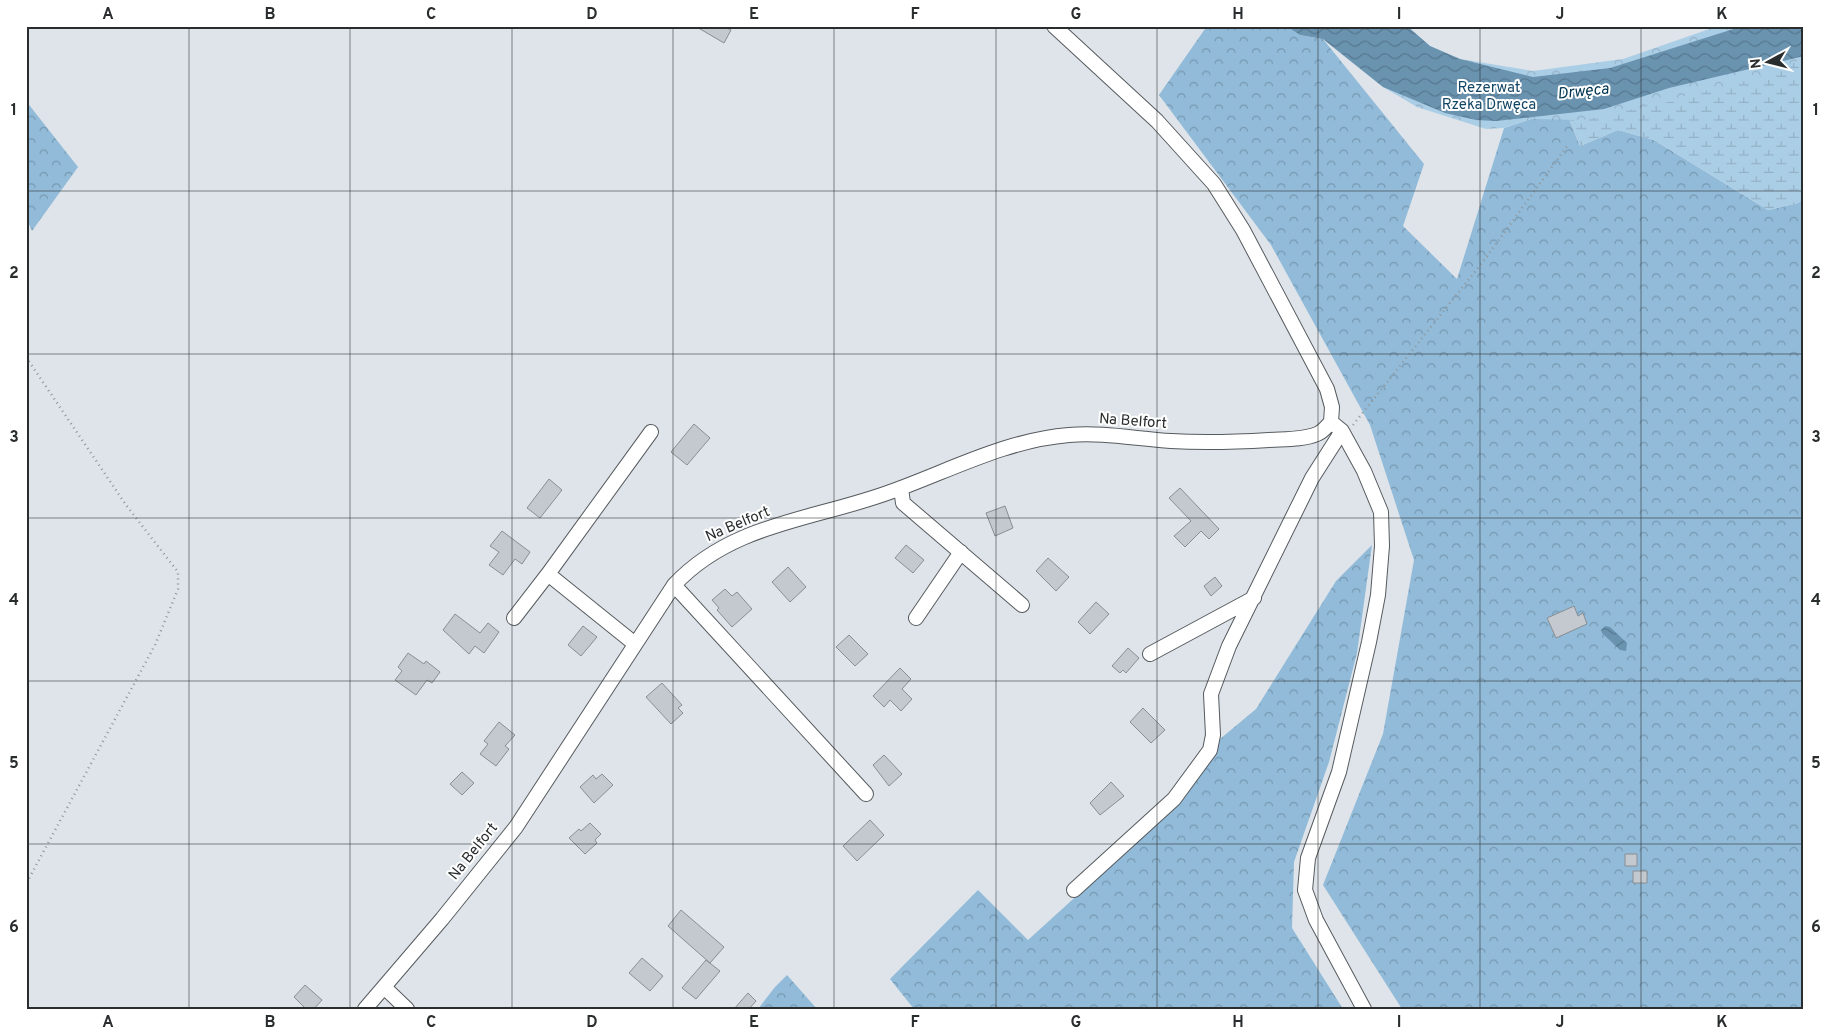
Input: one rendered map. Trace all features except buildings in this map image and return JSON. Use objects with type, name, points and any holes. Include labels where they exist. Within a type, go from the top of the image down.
[{"type":"street","points":[[1054,26],[1157,121],[1214,184],[1243,230],[1327,389],[1332,407],[1331,422],[1342,431],[1364,471],[1381,512],[1382,546],[1378,595],[1370,642],[1339,772],[1308,858],[1305,890],[1316,920],[1364,1009]]},
{"type":"street","name":"Na Belfort","points":[[365,1009],[516,827],[674,585],[700,560],[739,539],[772,526],[901,488],[1010,446],[1041,438],[1072,434],[1212,443],[1257,441],[1301,438],[1319,434],[1331,422]]},
{"type":"street","points":[[1074,890],[1174,799],[1210,750],[1213,735],[1211,694],[1229,646],[1312,478],[1342,431]]},
{"type":"street","points":[[514,618],[651,432]]},
{"type":"street","points":[[901,488],[903,502],[1022,605]]},
{"type":"street","points":[[916,618],[961,552]]},
{"type":"street","points":[[548,574],[635,644]]},
{"type":"street","points":[[674,585],[866,794]]},
{"type":"street","points":[[1150,654],[1254,598]]},
{"type":"street","points":[[384,987],[407,1009]]},
{"type":"path","points":[[1342,431],[1351,428],[1374,400],[1485,259],[1568,144]]},
{"type":"path","points":[[26,357],[126,505],[178,572],[178,589],[155,645],[26,884]]},
{"type":"green space","points":[[1207,26],[1286,26],[1300,35],[1323,39],[1424,164],[1403,226],[1457,279],[1504,128],[1531,119],[1567,114],[1580,146],[1618,130],[1654,140],[1768,210],[1798,203],[1804,196],[1804,1009],[1402,1009],[1323,885],[1383,734],[1414,560],[1370,425],[1271,245],[1159,95]]},
{"type":"green space","name":"Rezerwat Rzeka Drwęca","points":[[1286,26],[1407,26],[1430,46],[1460,59],[1533,71],[1623,59],[1718,26],[1804,26],[1804,57],[1761,76],[1726,87],[1691,94],[1678,100],[1583,120],[1531,119],[1504,128],[1486,129],[1417,107],[1383,87],[1323,39],[1300,35]]},
{"type":"green space","points":[[1804,56],[1804,196],[1799,203],[1768,210],[1654,140],[1618,130],[1580,146],[1567,114]]},
{"type":"green space","points":[[26,101],[78,167],[32,231],[26,218]]},
{"type":"green space","points":[[1372,545],[1357,653],[1329,762],[1294,862],[1292,928],[1343,1009],[914,1009],[890,979],[978,890],[1028,940],[1180,802],[1220,739],[1256,709],[1336,581]]},
{"type":"green space","points":[[787,975],[817,1009],[758,1009]]},
{"type":"water","name":"Rezerwat Rzeka Drwęca","points":[[1286,26],[1407,26],[1430,46],[1460,59],[1533,77],[1610,68],[1743,26],[1804,26],[1804,56],[1669,88],[1604,109],[1496,121],[1476,120],[1445,113],[1383,87],[1323,39],[1300,35]]},
{"type":"water","points":[[1605,626],[1610,627],[1627,643],[1626,651],[1620,650],[1602,633],[1601,630]]},
{"type":"water label","name":"Drwęca","points":[[1583,92]]}]
